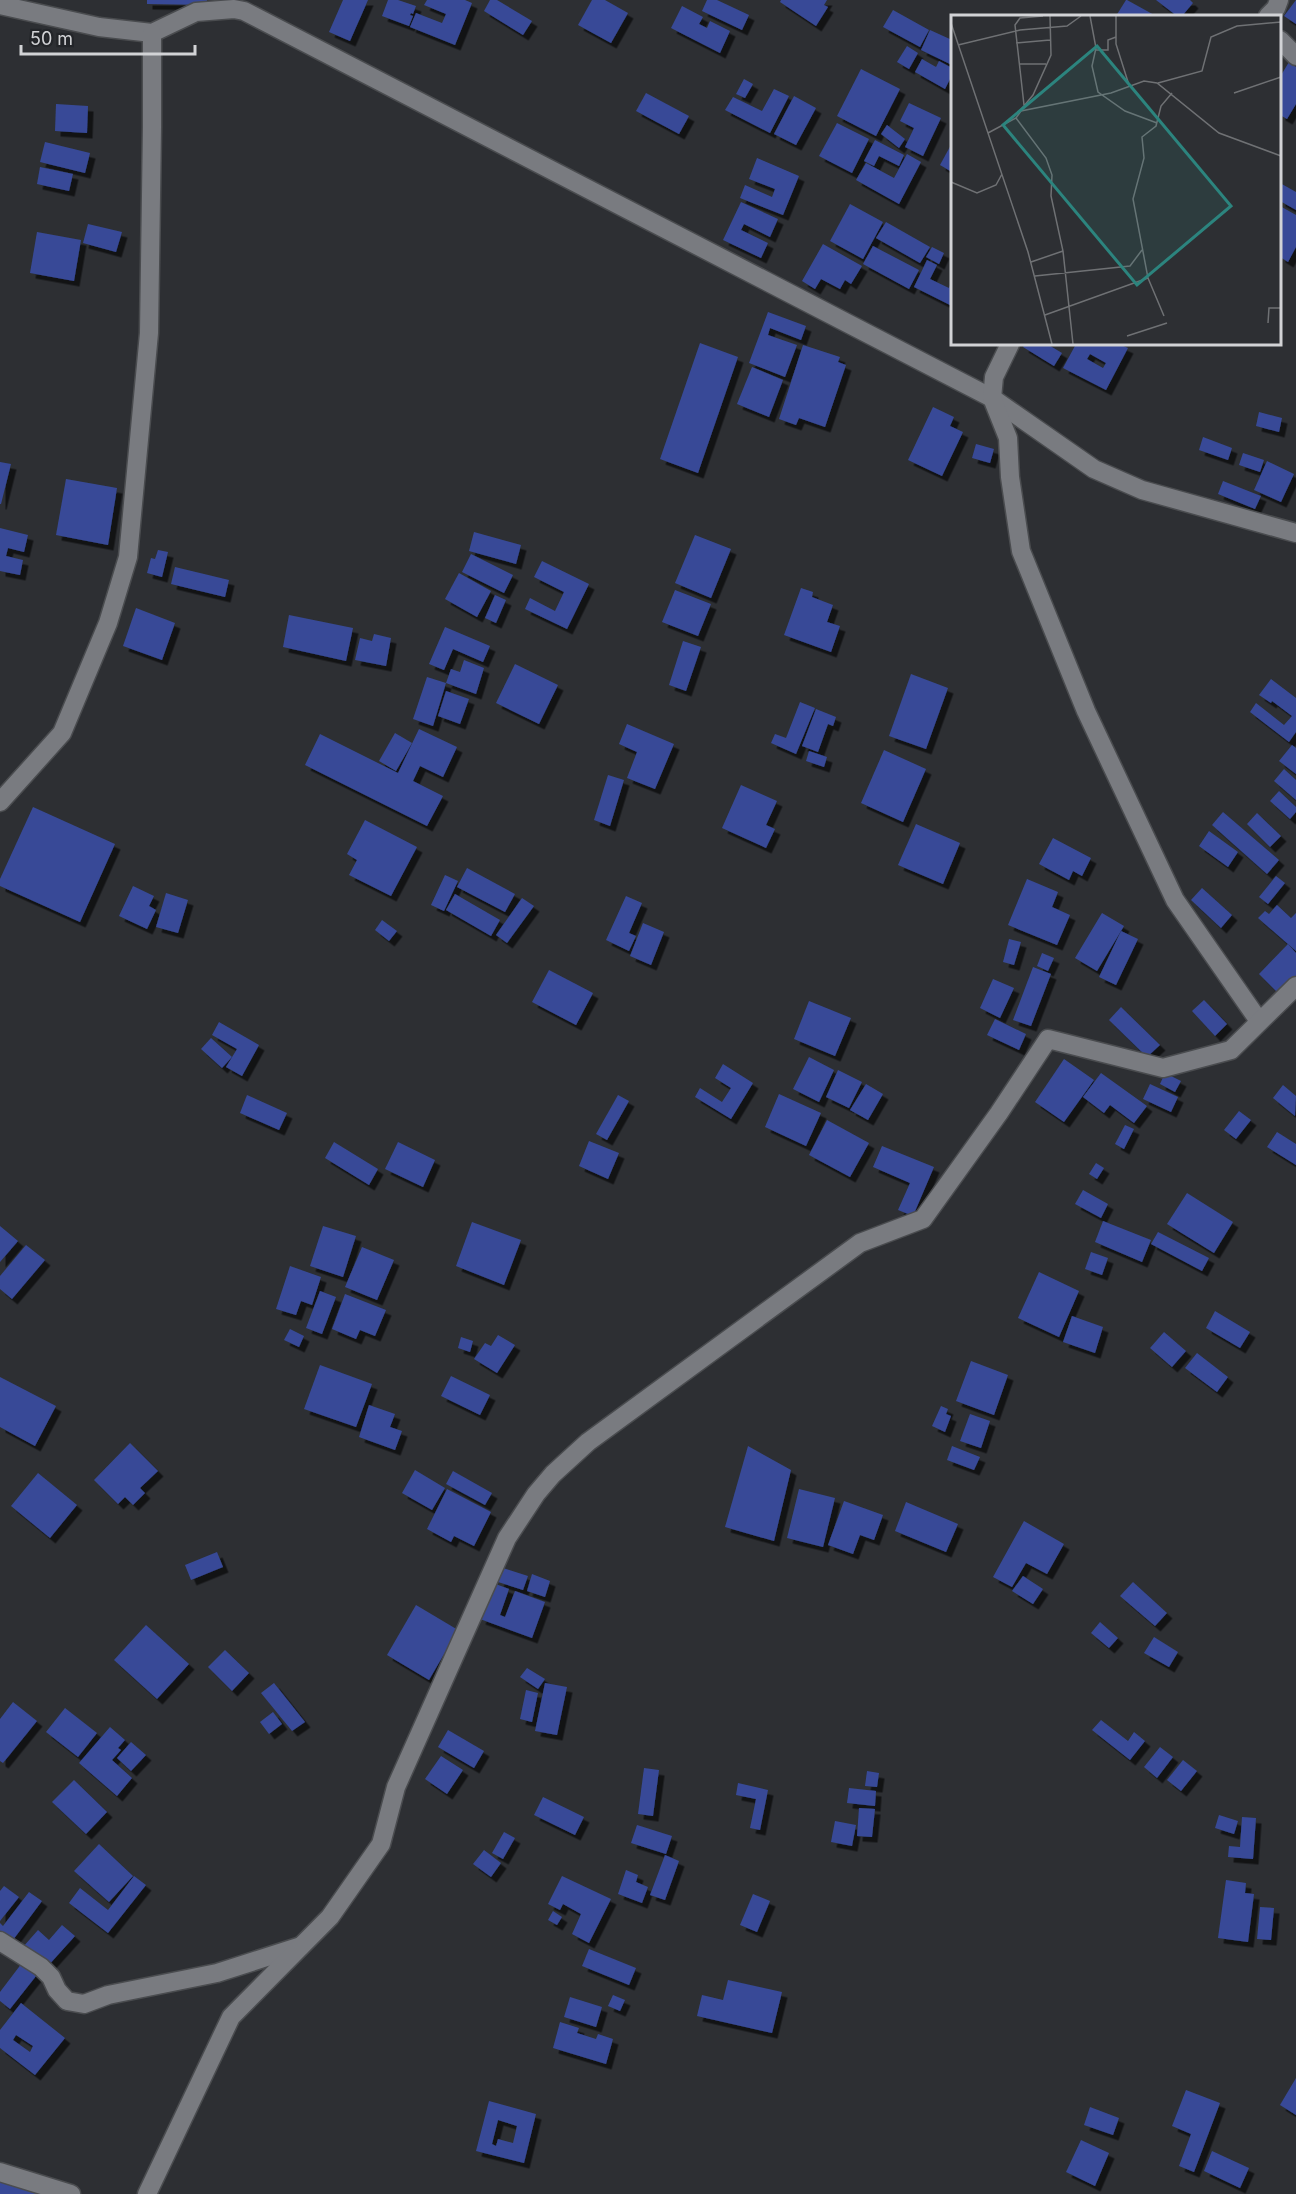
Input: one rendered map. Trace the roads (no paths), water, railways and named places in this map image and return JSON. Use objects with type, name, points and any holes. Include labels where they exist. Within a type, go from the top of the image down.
[{"type":"street","points":[[215,10],[247,0]]},
{"type":"street","points":[[1269,15],[1276,9],[1279,0]]},
{"type":"street","points":[[0,4],[99,27],[152,33],[196,12],[234,9],[244,11],[992,398],[1094,469],[1142,490],[1296,533]]},
{"type":"street","points":[[0,802],[62,733],[108,623],[128,557],[149,333],[152,33]]},
{"type":"street","points":[[1281,41],[1296,56]]},
{"type":"street","points":[[1010,345],[994,377],[992,398],[1008,438],[1010,477],[1021,551],[1086,711],[1175,900],[1259,1021]]},
{"type":"street","points":[[147,2194],[231,2017],[330,1917],[381,1844],[396,1787],[507,1538],[536,1494],[553,1474],[588,1442],[860,1243],[922,1219],[1048,1039],[1162,1068],[1232,1050],[1296,986]]},
{"type":"street","points":[[0,1941],[41,1967],[51,1977],[57,1990],[67,2001],[84,2004],[108,1995],[217,1973],[304,1944]]},
{"type":"street","points":[[0,2172],[71,2194]]}]
